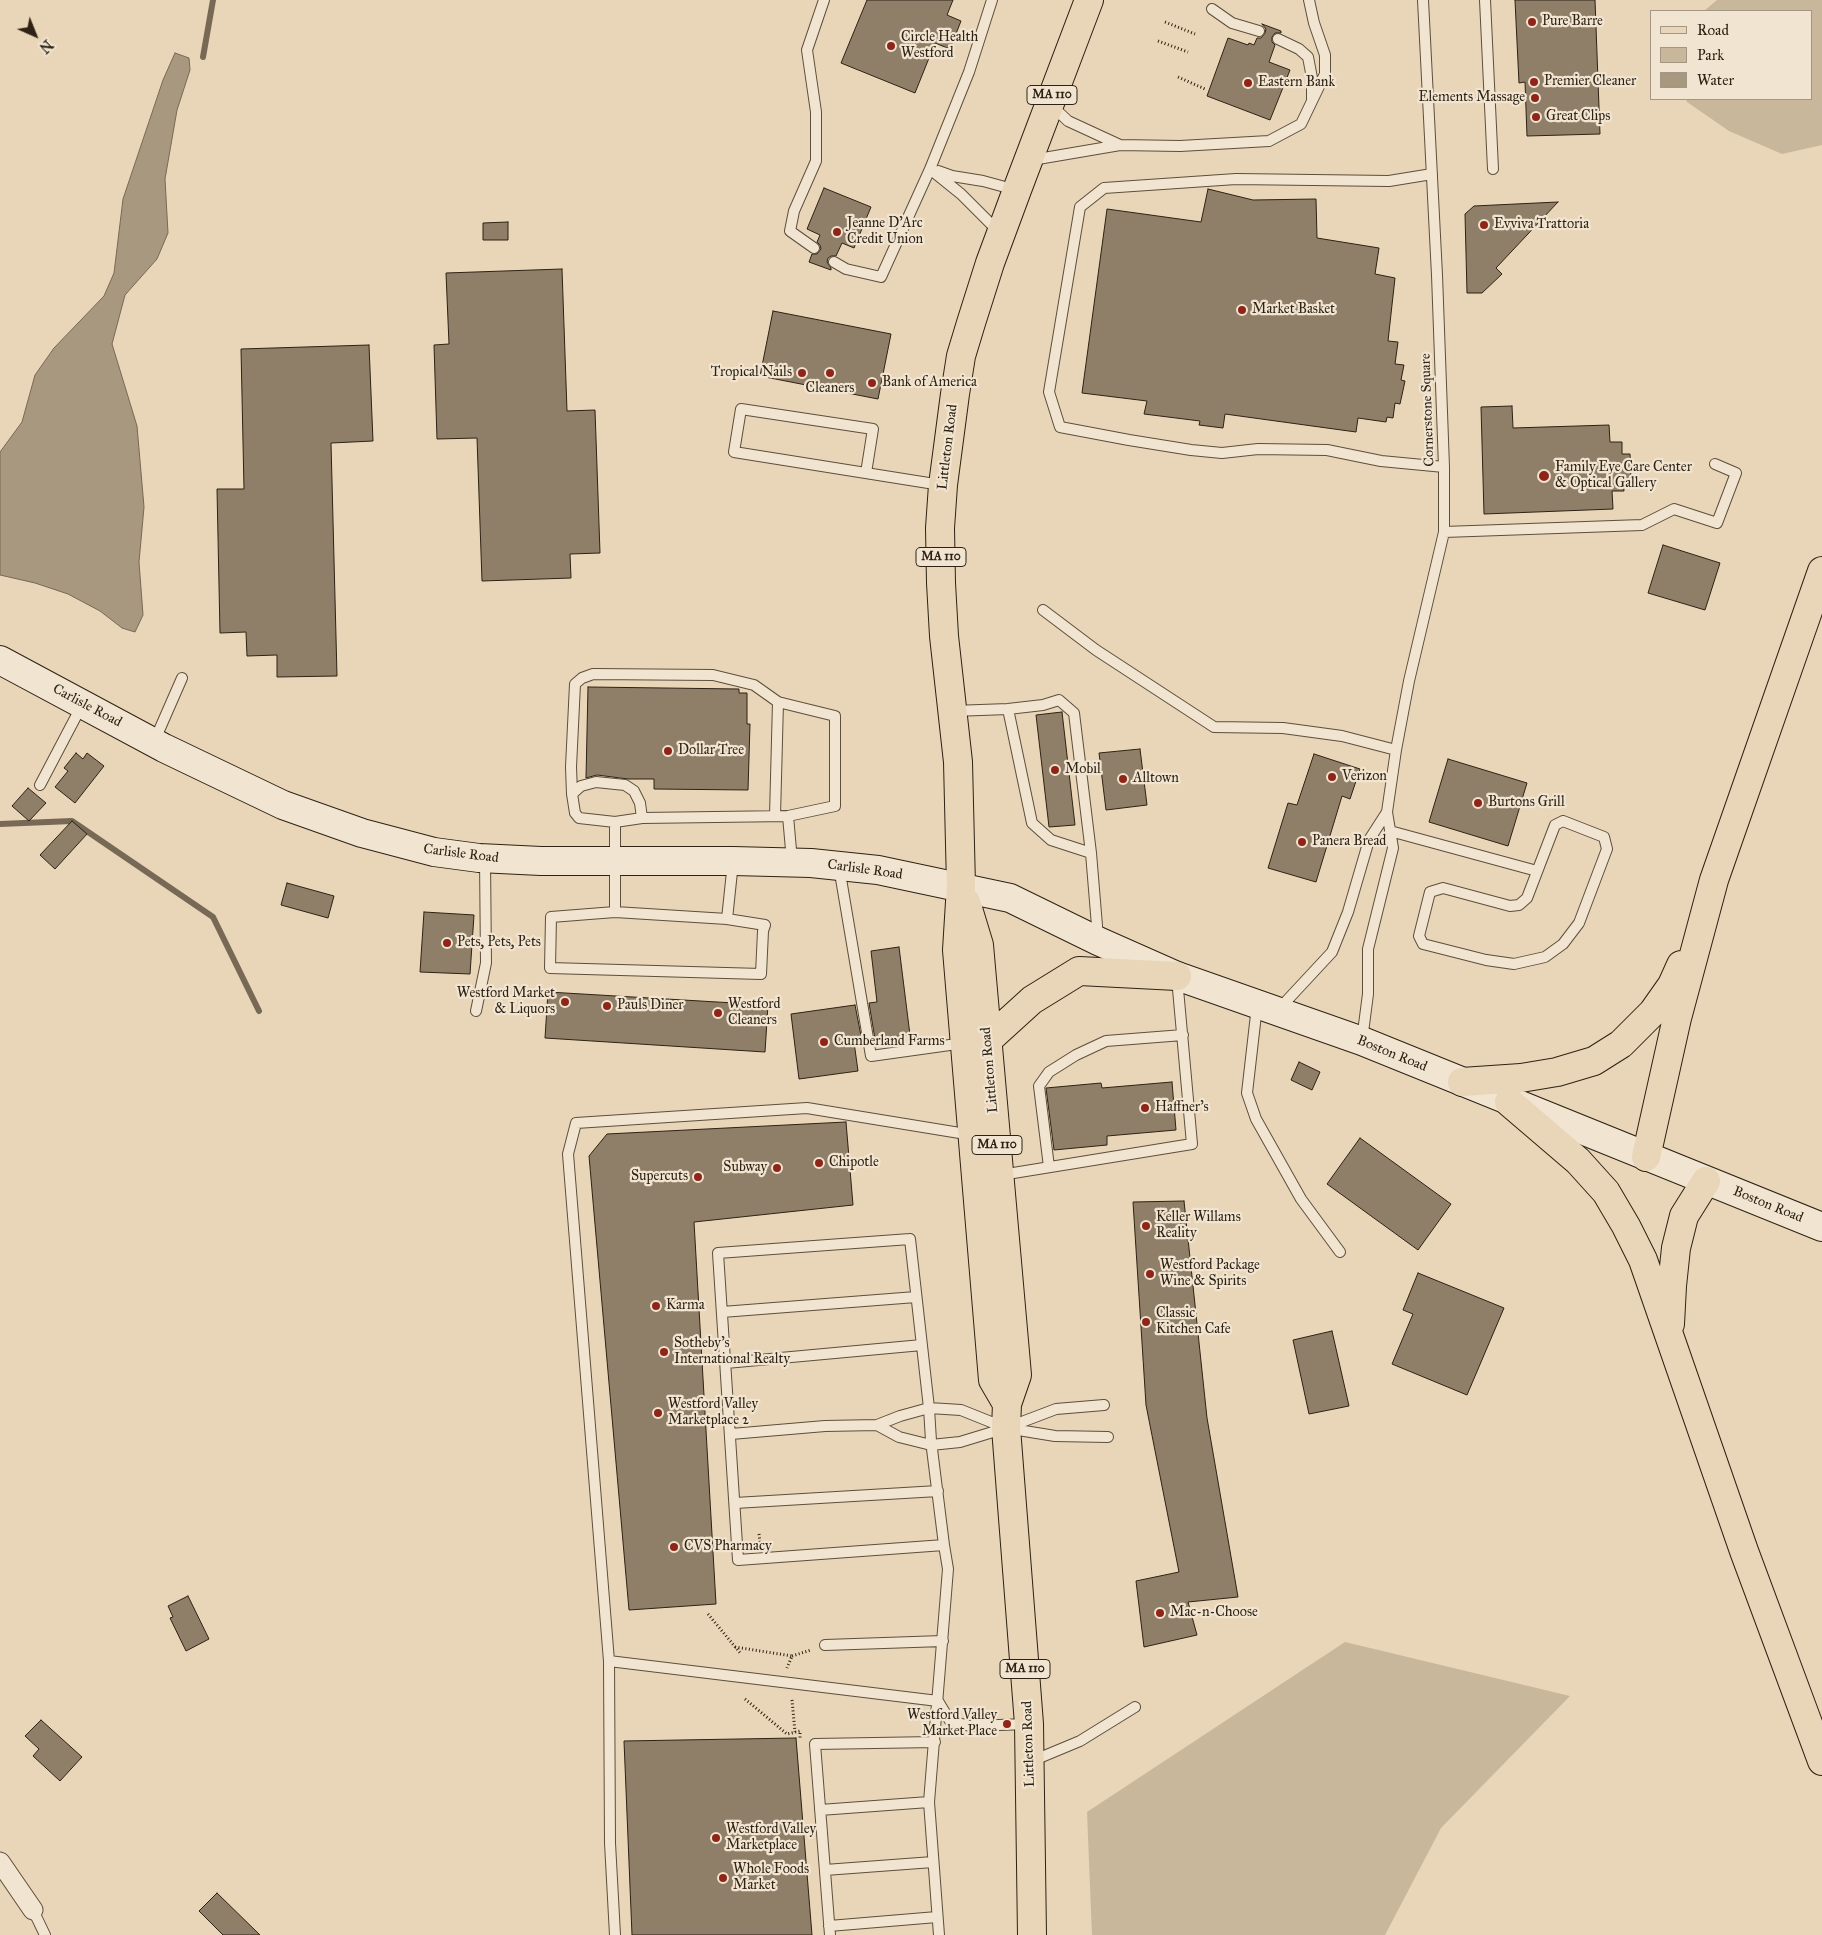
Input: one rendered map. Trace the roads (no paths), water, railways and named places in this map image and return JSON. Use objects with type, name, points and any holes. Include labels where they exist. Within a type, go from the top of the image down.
[{"type":"main road","name":"Littleton Road","points":[[1007,1416],[1017,1375],[1000,1176],[958,950],[961,886],[958,762],[944,636],[940,528],[948,436],[961,356],[1001,234],[1089,0]]},
{"type":"main road","points":[[1646,1157],[1678,1018],[1714,880],[1822,571]]},
{"type":"main road","name":"Carlisle Road","points":[[0,660],[154,742],[283,805],[362,834],[434,852],[485,858],[541,861],[733,861],[793,863],[878,870],[961,886]]},
{"type":"main road","name":"Boston Road","points":[[961,886],[1010,898],[1098,941],[1177,976],[1362,1041],[1822,1227]]},
{"type":"main road","points":[[1462,1082],[1521,1078],[1557,1072],[1594,1062],[1621,1044],[1653,1012],[1672,985],[1705,914]]},
{"type":"main road","points":[[976,1042],[1032,1000],[1079,971],[1177,976]]},
{"type":"main road","name":"Littleton Road","points":[[976,1042],[973,1135],[993,1380],[1007,1416],[1029,1724],[1032,1935]]},
{"type":"main road","points":[[1509,1102],[1578,1161],[1606,1192],[1643,1260],[1744,1551],[1822,1761]]},
{"type":"main road","points":[[1670,1338],[1676,1248],[1684,1216],[1706,1181]]},
{"type":"street","points":[[0,1862],[33,1910]]},
{"type":"lane","points":[[814,248],[790,231],[794,211],[816,161],[816,112],[807,50],[824,0]]},
{"type":"lane","points":[[834,262],[846,269],[881,277],[930,169],[969,72],[992,0]]},
{"type":"lane","points":[[1028,161],[1120,145],[1180,146],[1269,141],[1301,124],[1325,74],[1325,56],[1314,24],[1309,0]]},
{"type":"lane","name":"Cornerstone Square","points":[[1362,1041],[1368,994],[1368,949],[1394,848],[1387,812],[1396,750],[1409,681],[1444,532],[1444,467],[1423,0]]},
{"type":"lane","points":[[1485,0],[1493,169]]},
{"type":"lane","points":[[1212,9],[1232,23],[1259,31]]},
{"type":"lane","points":[[1278,40],[1299,49],[1308,57],[1312,78],[1312,103]]},
{"type":"lane","points":[[1049,103],[1068,121],[1120,145]]},
{"type":"lane","points":[[930,169],[952,176],[1017,190]]},
{"type":"lane","points":[[930,169],[961,194],[1001,234]]},
{"type":"lane","points":[[1432,174],[1389,181],[1236,179],[1104,188],[1080,207],[1049,392],[1060,427],[1191,450],[1222,453],[1258,448],[1327,450],[1381,461],[1444,467]]},
{"type":"lane","points":[[866,473],[873,430],[741,408],[734,452],[943,486]]},
{"type":"lane","points":[[1444,532],[1642,525],[1674,509],[1717,523],[1736,473],[1715,464]]},
{"type":"lane","points":[[1043,610],[1096,650],[1214,727],[1283,728],[1342,736],[1396,750]]},
{"type":"lane","points":[[593,674],[714,675],[754,685],[778,702],[835,716],[835,806],[788,816],[642,818],[615,822],[579,818],[575,813],[571,767],[575,684],[582,678],[593,674]]},
{"type":"lane","points":[[154,742],[182,678]]},
{"type":"lane","points":[[953,712],[1008,710],[1043,705],[1059,700],[1074,712],[1098,941]]},
{"type":"lane","points":[[774,816],[778,702]]},
{"type":"lane","points":[[40,784],[83,704]]},
{"type":"lane","points":[[1008,710],[1032,823],[1051,840],[1090,853]]},
{"type":"lane","points":[[572,794],[581,786],[596,782],[625,785],[634,791],[640,803],[642,818]]},
{"type":"lane","name":"Cornerstone Square","points":[[1267,1008],[1332,952],[1348,912],[1369,840],[1387,812]]},
{"type":"lane","points":[[788,816],[793,863]]},
{"type":"lane","points":[[1563,821],[1604,838],[1607,848],[1579,923],[1563,944],[1545,957],[1514,964],[1486,960],[1423,944],[1419,936],[1430,892],[1443,888],[1510,906],[1520,905],[1527,898],[1537,871],[1555,826],[1563,821]]},
{"type":"lane","points":[[615,822],[615,912]]},
{"type":"lane","points":[[1390,831],[1537,871]]},
{"type":"lane","points":[[476,1011],[486,962],[485,858]]},
{"type":"lane","points":[[727,919],[733,861]]},
{"type":"lane","points":[[839,866],[871,1056],[976,1042]]},
{"type":"lane","points":[[615,912],[727,919],[765,925],[763,931],[761,974],[550,968],[551,917],[615,912]]},
{"type":"lane","points":[[1000,1176],[1192,1144],[1177,976]]},
{"type":"lane","points":[[1267,1008],[1247,1093],[1256,1119],[1301,1199],[1340,1252]]},
{"type":"lane","points":[[1049,1168],[1039,1086],[1049,1072],[1076,1055],[1106,1041],[1183,1035]]},
{"type":"lane","points":[[615,1935],[610,1843],[609,1661],[568,1154],[576,1123],[806,1108],[973,1135]]},
{"type":"lane","points":[[939,1935],[929,1802],[948,1569],[931,1445],[929,1408],[910,1239],[718,1254],[738,1560],[944,1545]]},
{"type":"lane","points":[[722,1312],[916,1296]]},
{"type":"lane","points":[[726,1363],[922,1345]]},
{"type":"lane","points":[[731,1434],[825,1426],[877,1426],[900,1416],[929,1408],[1007,1416],[1104,1405]]},
{"type":"lane","points":[[1007,1416],[1054,1436],[1108,1437]]},
{"type":"lane","points":[[877,1426],[899,1437],[931,1445],[960,1442],[1007,1416]]},
{"type":"lane","points":[[735,1503],[938,1491]]},
{"type":"lane","points":[[825,1645],[943,1640]]},
{"type":"lane","points":[[609,1661],[938,1701]]},
{"type":"lane","points":[[938,1701],[950,1720],[970,1726],[1029,1724]]},
{"type":"lane","points":[[1030,1762],[1080,1741],[1135,1707]]},
{"type":"lane","points":[[935,1742],[815,1744],[829,1930],[937,1917]]},
{"type":"lane","points":[[820,1810],[929,1802]]},
{"type":"lane","points":[[825,1870],[933,1862]]},
{"type":"lane","points":[[33,1910],[45,1935]]},
{"type":"water","points":[[175,53],[189,58],[190,70],[177,110],[165,179],[168,233],[157,259],[125,295],[112,344],[137,426],[144,507],[139,562],[143,615],[135,632],[122,628],[100,611],[68,594],[35,583],[0,575],[0,452],[22,422],[35,375],[54,348],[104,296],[114,273],[123,199],[163,80]]},
{"type":"waterway","points":[[203,57],[213,0]]},
{"type":"waterway","points":[[0,824],[72,821],[213,917],[259,1011]]},
{"type":"place","name":"Pure Barre","points":[[1532,22]]},
{"type":"place","name":"Circle Health Westford","points":[[891,46]]},
{"type":"place","name":"Premier Cleaner","points":[[1534,82]]},
{"type":"place","name":"Eastern Bank","points":[[1248,83]]},
{"type":"place","name":"Elements Massage","points":[[1535,98]]},
{"type":"place","name":"Great Clips","points":[[1536,117]]},
{"type":"place","name":"Evviva Trattoria","points":[[1484,225]]},
{"type":"place","name":"Jeanne D'Arc Credit Union","points":[[837,232]]},
{"type":"place","name":"Market Basket","points":[[1242,310]]},
{"type":"place","name":"Tropical Nails","points":[[802,373]]},
{"type":"place","name":"Cleaners","points":[[830,373]]},
{"type":"place","name":"Bank of America","points":[[872,383]]},
{"type":"place","name":"Family Eye Care Center & Optical Gallery","points":[[1544,476]]},
{"type":"place","name":"Dollar Tree","points":[[668,751]]},
{"type":"place","name":"Mobil","points":[[1055,770]]},
{"type":"place","name":"Verizon","points":[[1332,777]]},
{"type":"place","name":"Alltown","points":[[1123,779]]},
{"type":"place","name":"Burtons Grill","points":[[1478,803]]},
{"type":"place","name":"Panera Bread","points":[[1302,842]]},
{"type":"place","name":"Pets, Pets, Pets","points":[[447,943]]},
{"type":"place","name":"Westford Market & Liquors","points":[[565,1002]]},
{"type":"place","name":"Pauls Diner","points":[[607,1006]]},
{"type":"place","name":"Westford Cleaners","points":[[718,1013]]},
{"type":"place","name":"Cumberland Farms","points":[[824,1042]]},
{"type":"place","name":"Haffner's","points":[[1145,1108]]},
{"type":"place","name":"Chipotle","points":[[819,1163]]},
{"type":"place","name":"Subway","points":[[777,1168]]},
{"type":"place","name":"Supercuts","points":[[698,1177]]},
{"type":"place","name":"Keller Willams Reality","points":[[1146,1226]]},
{"type":"place","name":"Westford Package Wine & Spirits","points":[[1150,1274]]},
{"type":"place","name":"Karma","points":[[656,1306]]},
{"type":"place","name":"Classic Kitchen Cafe","points":[[1146,1322]]},
{"type":"place","name":"Sotheby's International Realty","points":[[664,1352]]},
{"type":"place","name":"Westford Valley Marketplace 2","points":[[658,1413]]},
{"type":"place","name":"CVS Pharmacy","points":[[674,1547]]},
{"type":"place","name":"Mac-n-Choose","points":[[1160,1613]]},
{"type":"place","name":"Westford Valley Market Place","points":[[1007,1724]]},
{"type":"place","name":"Westford Valley Marketplace","points":[[716,1838]]},
{"type":"place","name":"Whole Foods Market","points":[[723,1878]]}]
